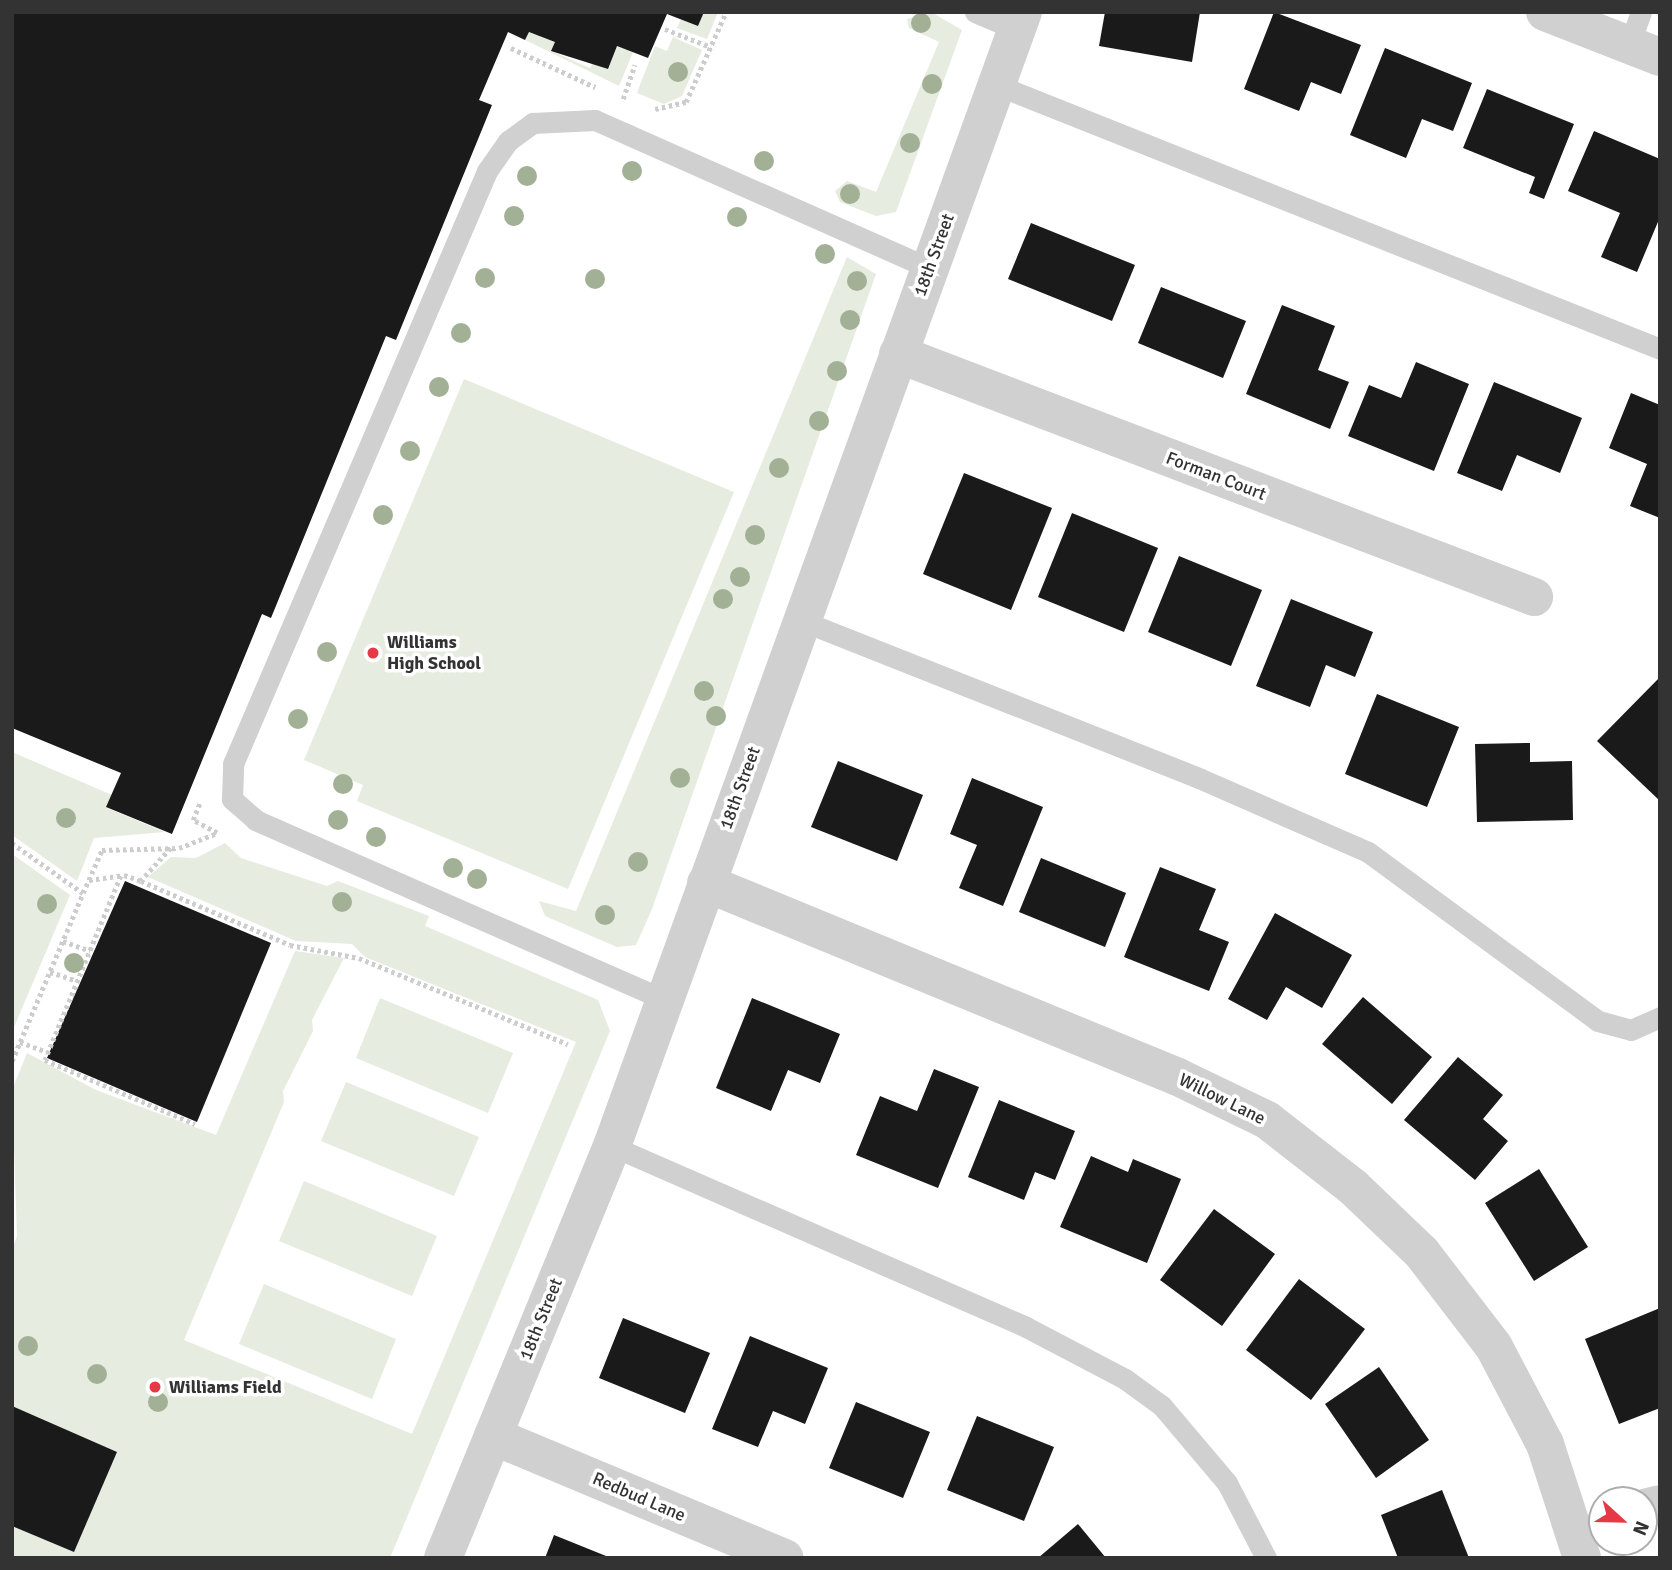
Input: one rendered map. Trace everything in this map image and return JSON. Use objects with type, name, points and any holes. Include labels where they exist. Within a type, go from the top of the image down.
[{"type":"street","points":[[1545,12],[1643,38]]},
{"type":"street","name":"18th Street","points":[[443,1558],[612,1146],[800,620],[1020,21]]},
{"type":"street","name":"Forman Court","points":[[898,354],[1534,597]]},
{"type":"street","name":"Willow Lane","points":[[706,883],[1178,1077],[1267,1120],[1353,1186],[1456,1293],[1494,1347],[1545,1444],[1587,1536]]},
{"type":"street","name":"Redbud Lane","points":[[494,1437],[780,1557]]},
{"type":"lane","points":[[975,12],[1020,21]]},
{"type":"lane","points":[[997,85],[1660,349]]},
{"type":"lane","points":[[663,999],[256,821],[232,799],[233,765],[487,171],[508,142],[533,123],[594,121],[929,268]]},
{"type":"lane","points":[[800,620],[1201,779],[1368,852],[1598,1021],[1631,1030],[1660,1017]]},
{"type":"lane","points":[[612,1146],[1026,1327],[1125,1379],[1162,1406],[1227,1483],[1266,1558]]},
{"type":"path","points":[[643,105],[664,112],[680,108],[726,12]]},
{"type":"path","points":[[666,29],[711,47]]},
{"type":"path","points":[[511,48],[632,102]]},
{"type":"path","points":[[622,98],[635,65]]},
{"type":"path","points":[[12,1061],[102,850],[172,848],[217,833],[193,820],[202,796]]},
{"type":"path","points":[[12,843],[83,893]]},
{"type":"path","points":[[141,881],[172,848]]},
{"type":"path","points":[[89,880],[121,876],[141,881],[290,945],[359,958],[568,1044]]},
{"type":"path","points":[[121,876],[45,1060],[195,1124]]},
{"type":"path","points":[[63,941],[90,951]]},
{"type":"path","points":[[50,972],[77,982]]},
{"type":"path","points":[[20,1042],[48,1052]]},
{"type":"shaded area","points":[[704,12],[718,12],[707,39],[677,28],[681,19],[698,26]]},
{"type":"shaded area","points":[[931,12],[962,30],[896,212],[876,216],[840,202],[835,191],[847,181],[876,192],[939,42],[909,28],[907,19]]},
{"type":"shaded area","points":[[529,32],[555,42],[551,51],[590,68],[593,63],[608,69],[617,46],[633,52],[619,86],[525,40]]},
{"type":"shaded area","points":[[673,37],[702,50],[682,96],[664,104],[637,93],[655,46],[667,51]]},
{"type":"shaded area","points":[[847,257],[876,274],[652,909],[636,945],[617,947],[545,916],[539,901],[576,911]]},
{"type":"shaded area","points":[[464,379],[734,492],[568,889],[357,801],[363,785],[304,760]]},
{"type":"shaded area","points":[[12,752],[112,795],[107,808],[165,832],[94,838],[77,881],[12,835]]},
{"type":"shaded area","points":[[225,843],[241,858],[327,886],[338,881],[429,916],[425,926],[598,1000],[610,1031],[390,1558],[12,1558],[12,1250],[17,1236],[12,1090],[27,1053],[96,1090],[216,1135],[295,951],[344,958],[312,1020],[313,1031],[283,1091],[284,1102],[184,1340],[412,1434],[576,1042],[365,957],[352,944],[296,941],[148,877],[171,857],[196,858]]},
{"type":"shaded area","points":[[12,854],[70,895],[12,1032]]},
{"type":"shaded area","points":[[380,998],[513,1053],[488,1113],[356,1058]]},
{"type":"shaded area","points":[[346,1082],[479,1137],[454,1196],[321,1141]]},
{"type":"shaded area","points":[[304,1181],[437,1236],[412,1296],[279,1241]]},
{"type":"shaded area","points":[[264,1284],[396,1339],[372,1399],[239,1344]]},
{"type":"building","points":[[12,12],[704,12],[698,26],[667,14],[648,58],[617,46],[608,69],[551,51],[555,42],[529,32],[525,40],[508,32],[479,100],[492,105],[396,340],[386,336],[271,618],[262,614],[172,834],[106,807],[121,773],[12,728]]},
{"type":"building","points":[[1105,12],[1200,12],[1192,62],[1099,46]]},
{"type":"building","points":[[1274,12],[1361,45],[1341,94],[1311,82],[1299,111],[1244,89]]},
{"type":"building","points":[[1385,48],[1472,83],[1453,131],[1422,119],[1406,158],[1350,135]]},
{"type":"building","points":[[1487,89],[1574,124],[1544,199],[1529,193],[1535,177],[1463,148]]},
{"type":"building","points":[[1594,131],[1660,159],[1660,217],[1637,272],[1601,257],[1620,213],[1568,191]]},
{"type":"building","points":[[1031,223],[1135,265],[1112,321],[1008,279]]},
{"type":"building","points":[[1161,287],[1246,321],[1223,378],[1138,343]]},
{"type":"building","points":[[1282,305],[1335,326],[1318,370],[1349,382],[1330,429],[1246,394]]},
{"type":"building","points":[[1416,362],[1469,384],[1434,471],[1348,436],[1369,385],[1401,398]]},
{"type":"building","points":[[1494,382],[1582,418],[1560,473],[1517,455],[1502,491],[1457,473]]},
{"type":"building","points":[[1631,393],[1660,405],[1660,518],[1630,506],[1647,464],[1609,448]]},
{"type":"building","points":[[964,473],[1052,508],[1011,610],[923,574]]},
{"type":"building","points":[[1072,513],[1158,548],[1124,632],[1038,597]]},
{"type":"building","points":[[1179,556],[1262,590],[1231,666],[1148,632]]},
{"type":"building","points":[[1291,599],[1373,632],[1355,677],[1326,665],[1310,707],[1256,686]]},
{"type":"building","points":[[1660,677],[1660,801],[1597,741]]},
{"type":"building","points":[[1377,694],[1459,727],[1427,807],[1345,774]]},
{"type":"building","points":[[1530,743],[1530,762],[1572,761],[1573,820],[1477,822],[1475,744]]},
{"type":"building","points":[[838,761],[923,795],[897,861],[811,827]]},
{"type":"building","points":[[972,778],[1043,807],[1003,906],[959,888],[977,845],[950,834]]},
{"type":"building","points":[[1041,858],[1126,893],[1105,947],[1019,912]]},
{"type":"building","points":[[1160,867],[1216,889],[1199,930],[1229,942],[1209,991],[1124,957]]},
{"type":"building","points":[[125,881],[271,943],[197,1122],[47,1058]]},
{"type":"building","points":[[1275,913],[1352,955],[1322,1008],[1286,987],[1267,1020],[1228,999]]},
{"type":"building","points":[[1363,997],[1432,1057],[1392,1104],[1322,1044]]},
{"type":"building","points":[[752,998],[840,1034],[820,1083],[788,1070],[771,1111],[716,1088]]},
{"type":"building","points":[[1458,1057],[1503,1095],[1483,1119],[1508,1141],[1475,1180],[1404,1120]]},
{"type":"building","points":[[934,1069],[979,1087],[938,1188],[856,1155],[880,1096],[917,1111]]},
{"type":"building","points":[[999,1100],[1075,1131],[1055,1180],[1035,1172],[1024,1200],[968,1177]]},
{"type":"building","points":[[1091,1156],[1128,1172],[1133,1159],[1181,1179],[1147,1263],[1060,1227]]},
{"type":"building","points":[[1539,1169],[1588,1247],[1534,1281],[1485,1203]]},
{"type":"building","points":[[1214,1209],[1275,1254],[1222,1326],[1160,1280]]},
{"type":"building","points":[[1299,1279],[1365,1329],[1311,1400],[1246,1350]]},
{"type":"building","points":[[1660,1308],[1660,1408],[1619,1424],[1585,1339]]},
{"type":"building","points":[[623,1318],[710,1353],[685,1413],[599,1378]]},
{"type":"building","points":[[750,1336],[828,1368],[805,1424],[773,1411],[758,1447],[712,1429]]},
{"type":"building","points":[[1379,1367],[1429,1440],[1376,1478],[1325,1404]]},
{"type":"building","points":[[856,1402],[930,1432],[903,1498],[829,1468]]},
{"type":"building","points":[[12,1406],[117,1452],[74,1552],[12,1526]]},
{"type":"building","points":[[977,1416],[1054,1447],[1024,1521],[947,1490]]},
{"type":"building","points":[[1442,1490],[1469,1558],[1398,1558],[1381,1515]]},
{"type":"building","points":[[1078,1524],[1106,1558],[1038,1558]]},
{"type":"building","points":[[554,1535],[611,1558],[545,1558]]},
{"type":"place","name":"Williams High School","points":[[373,653]]},
{"type":"place","name":"Williams Field","points":[[155,1387]]}]
